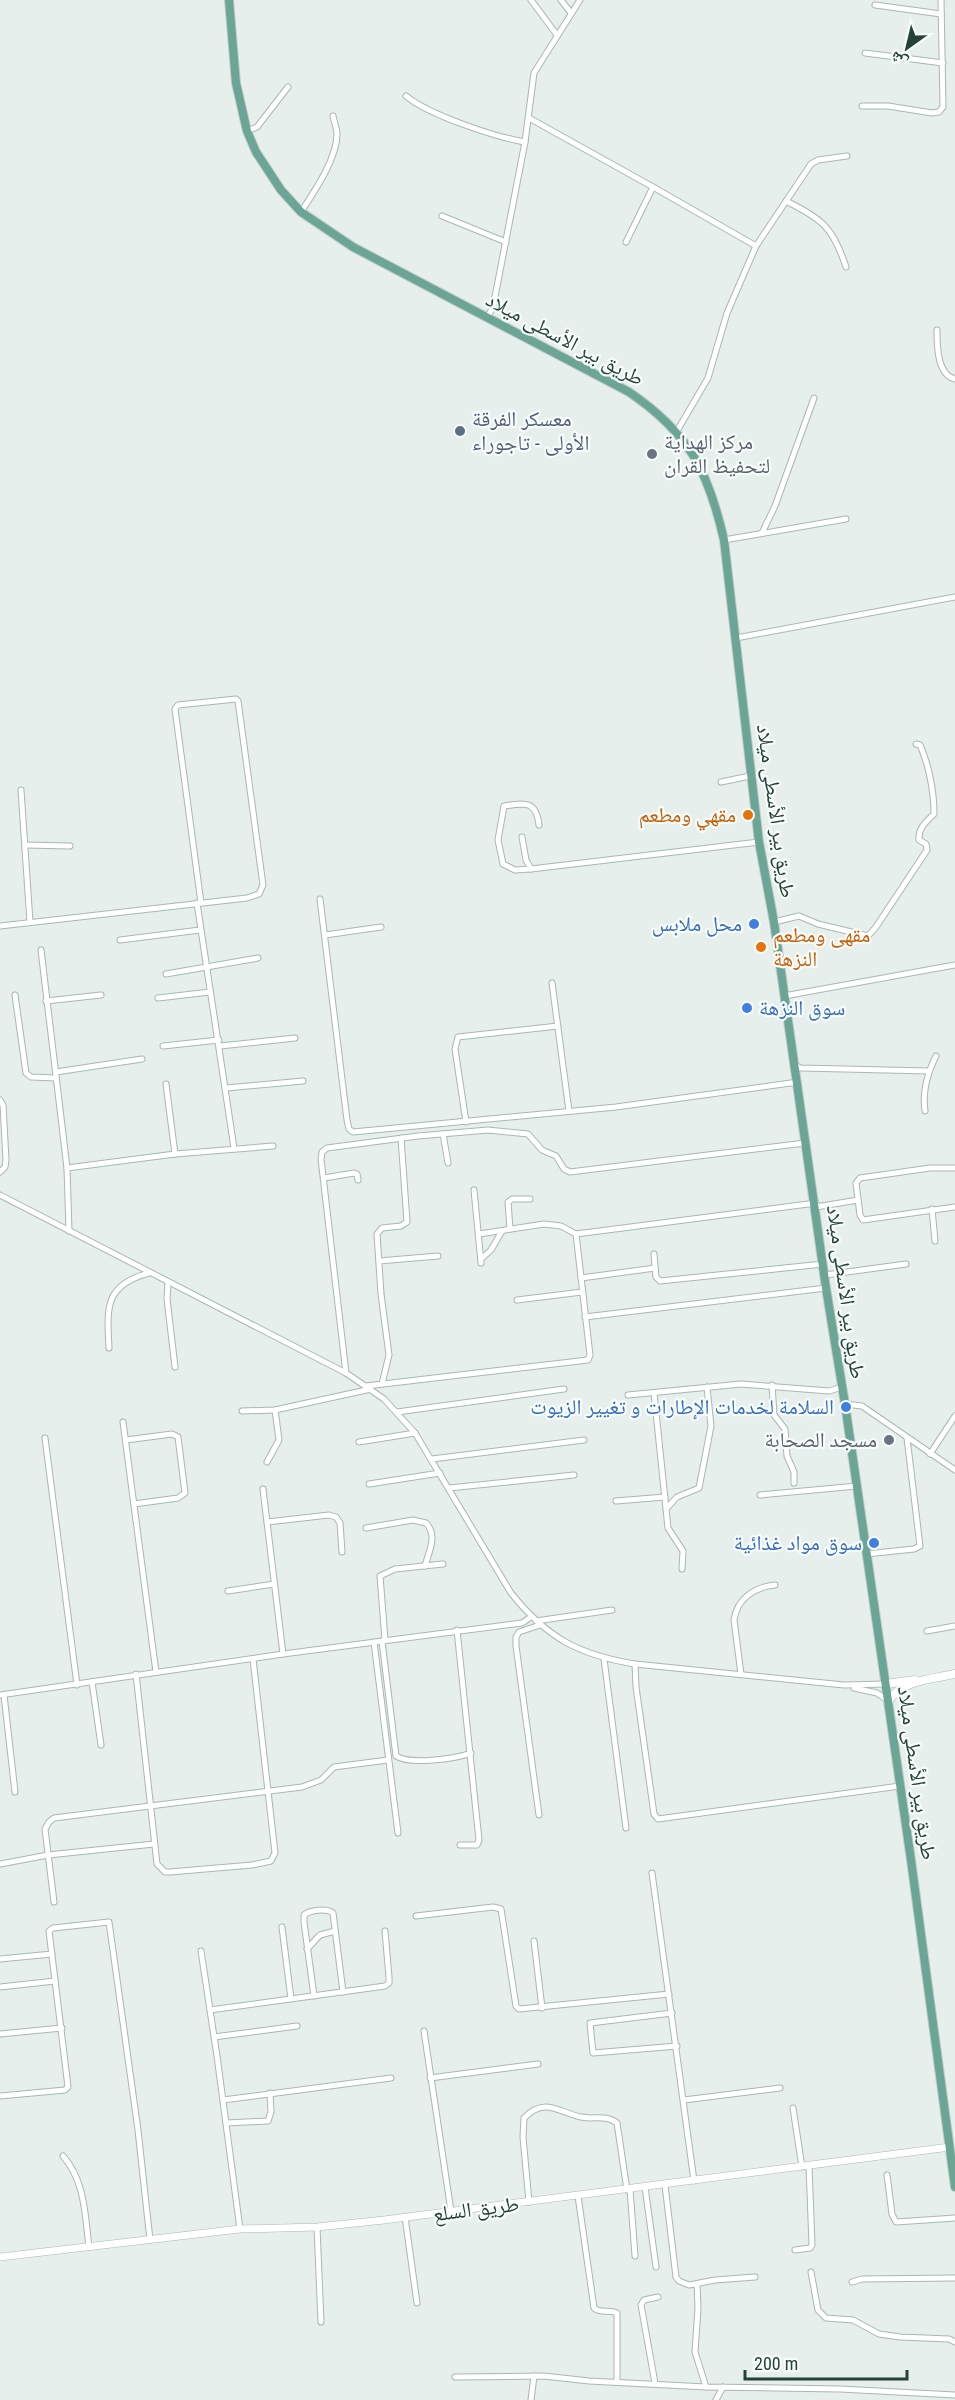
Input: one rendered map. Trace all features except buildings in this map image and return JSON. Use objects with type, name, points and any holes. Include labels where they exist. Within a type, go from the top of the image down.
[{"type":"main road","name":"طريق بير الأسطى ميلاد","points":[[229,0],[236,83],[247,131],[267,170],[301,212],[353,247],[608,379],[651,406],[677,431],[698,462],[712,491],[724,540],[759,842],[774,921],[826,1288],[846,1404],[955,2187]]},
{"type":"main road","points":[[888,1702],[897,1691],[919,1681],[955,1674]]},
{"type":"main road","points":[[885,1684],[919,1681]]},
{"type":"street","points":[[531,0],[557,35]]},
{"type":"street","points":[[561,0],[571,12]]},
{"type":"street","points":[[487,318],[493,307],[506,242],[529,118],[534,73],[579,0]]},
{"type":"street","points":[[862,106],[939,112],[944,102],[941,0]]},
{"type":"street","points":[[875,5],[941,14]]},
{"type":"street","points":[[865,53],[943,63]]},
{"type":"street","points":[[247,131],[257,127],[288,87]]},
{"type":"street","points":[[406,96],[421,106],[480,130],[525,142]]},
{"type":"street","points":[[301,212],[317,189],[335,145],[337,134],[333,116]]},
{"type":"street","points":[[529,118],[756,246]]},
{"type":"street","points":[[677,431],[708,378],[727,313],[756,246],[814,161],[847,156]]},
{"type":"street","points":[[626,242],[653,187]]},
{"type":"street","points":[[786,201],[819,219],[838,244],[846,267]]},
{"type":"street","points":[[442,216],[506,242]]},
{"type":"street","points":[[937,330],[937,345],[943,370],[955,379]]},
{"type":"street","points":[[762,533],[775,506],[814,398]]},
{"type":"street","points":[[724,540],[846,519]]},
{"type":"street","points":[[736,638],[955,597]]},
{"type":"street","points":[[0,926],[30,922],[199,903],[256,896],[263,889],[236,699],[178,705],[176,709],[199,903],[200,930],[220,1043],[234,1148]]},
{"type":"street","points":[[774,921],[799,916],[818,924],[868,936],[876,927],[927,850],[926,844],[919,840],[919,834],[921,827],[934,814],[934,796],[924,753],[920,745],[916,744]]},
{"type":"street","points":[[721,782],[750,776]]},
{"type":"street","points":[[21,790],[30,922]]},
{"type":"street","points":[[539,825],[537,812],[531,806],[523,803],[504,806],[498,831],[502,861],[513,870],[759,842]]},
{"type":"street","points":[[522,837],[526,860],[531,869]]},
{"type":"street","points":[[25,845],[70,846]]},
{"type":"street","points":[[320,899],[349,1129],[358,1133],[569,1112],[798,1082]]},
{"type":"street","points":[[325,935],[381,927]]},
{"type":"street","points":[[120,940],[200,930]]},
{"type":"street","points":[[41,950],[67,1168],[69,1231]]},
{"type":"street","points":[[166,974],[206,969],[258,958]]},
{"type":"street","points":[[784,996],[955,965]]},
{"type":"street","points":[[552,983],[569,1112]]},
{"type":"street","points":[[158,998],[210,992]]},
{"type":"street","points":[[15,995],[26,1073],[31,1077],[56,1075],[142,1059]]},
{"type":"street","points":[[46,1001],[101,995]]},
{"type":"street","points":[[466,1122],[455,1049],[458,1037],[558,1026]]},
{"type":"street","points":[[163,1046],[295,1038]]},
{"type":"street","points":[[925,1111],[925,1088],[936,1056]]},
{"type":"street","points":[[794,1065],[801,1068],[929,1071]]},
{"type":"street","points":[[226,1088],[303,1081]]},
{"type":"street","points":[[166,1084],[175,1154]]},
{"type":"street","points":[[0,1100],[3,1105],[6,1160],[5,1167],[0,1172]]},
{"type":"street","points":[[346,1373],[321,1155],[327,1148],[400,1138],[488,1130],[525,1133],[531,1136],[542,1150],[556,1156],[564,1169],[570,1172],[806,1143]]},
{"type":"street","points":[[443,1134],[448,1163]]},
{"type":"street","points":[[382,1384],[389,1355],[379,1261],[379,1230],[401,1226],[407,1222],[400,1138]]},
{"type":"street","points":[[67,1168],[175,1154],[273,1146]]},
{"type":"street","points":[[955,1168],[930,1168],[858,1179],[856,1183],[860,1215],[865,1220],[955,1207]]},
{"type":"street","points":[[324,1178],[354,1173],[357,1174],[358,1180]]},
{"type":"street","points":[[474,1190],[481,1261],[491,1250],[502,1230]]},
{"type":"street","points":[[0,1195],[346,1373],[369,1388],[397,1412],[415,1432],[497,1573],[536,1621],[567,1644],[604,1659],[635,1664],[844,1685],[885,1684]]},
{"type":"street","points":[[510,1229],[508,1202],[512,1199],[530,1199]]},
{"type":"street","points":[[479,1234],[553,1224],[576,1234],[858,1200]]},
{"type":"street","points":[[932,1209],[935,1240]]},
{"type":"street","points":[[242,1411],[275,1410],[382,1384],[588,1360],[590,1355],[576,1234]]},
{"type":"street","points":[[654,1254],[657,1279],[664,1281],[824,1264]]},
{"type":"street","points":[[379,1261],[438,1256]]},
{"type":"street","points":[[825,1275],[906,1264]]},
{"type":"street","points":[[581,1278],[655,1268]]},
{"type":"street","points":[[109,1348],[108,1318],[111,1299],[122,1284],[148,1273]]},
{"type":"street","points":[[168,1283],[167,1299],[175,1367]]},
{"type":"street","points":[[585,1317],[826,1288]]},
{"type":"street","points":[[517,1300],[582,1292]]},
{"type":"street","points":[[628,1395],[741,1384],[829,1391],[842,1387]]},
{"type":"street","points":[[772,1385],[774,1414],[785,1429],[794,1482]]},
{"type":"street","points":[[666,1509],[677,1497],[699,1488],[711,1426],[707,1387]]},
{"type":"street","points":[[397,1412],[564,1389]]},
{"type":"street","points":[[654,1393],[669,1533],[683,1551],[682,1569]]},
{"type":"street","points":[[846,1404],[862,1406],[955,1470]]},
{"type":"street","points":[[267,1462],[279,1440],[275,1410]]},
{"type":"street","points":[[930,1454],[955,1416]]},
{"type":"street","points":[[123,1422],[156,1672]]},
{"type":"street","points":[[359,1442],[415,1432]]},
{"type":"street","points":[[126,1440],[172,1434],[178,1437],[184,1493],[178,1498],[134,1504]]},
{"type":"street","points":[[45,1438],[77,1685]]},
{"type":"street","points":[[866,1554],[914,1549],[920,1546],[907,1438]]},
{"type":"street","points":[[432,1459],[584,1440]]},
{"type":"street","points":[[369,1484],[440,1473]]},
{"type":"street","points":[[449,1488],[574,1475]]},
{"type":"street","points":[[760,1495],[857,1486]]},
{"type":"street","points":[[263,1489],[282,1654]]},
{"type":"street","points":[[616,1502],[664,1497]]},
{"type":"street","points":[[267,1522],[329,1515],[336,1517],[340,1523],[342,1552]]},
{"type":"street","points":[[366,1528],[413,1520],[426,1523],[433,1532],[433,1537],[425,1566]]},
{"type":"street","points":[[443,1564],[395,1569],[380,1576],[391,1730],[396,1756],[407,1761],[457,1757],[471,1753]]},
{"type":"street","points":[[228,1591],[274,1584]]},
{"type":"street","points":[[741,1674],[735,1612],[751,1592],[764,1586],[775,1585]]},
{"type":"street","points":[[15,1792],[2,1695],[136,1674],[612,1610]]},
{"type":"street","points":[[536,1621],[519,1632],[516,1646],[539,1815]]},
{"type":"street","points":[[927,1631],[955,1626]]},
{"type":"street","points":[[457,1630],[479,1840],[477,1845],[460,1845]]},
{"type":"street","points":[[374,1642],[398,1833]]},
{"type":"street","points":[[136,1674],[156,1864],[165,1872],[252,1865],[271,1861],[275,1852],[253,1659]]},
{"type":"street","points":[[604,1659],[626,1828]]},
{"type":"street","points":[[635,1664],[636,1687],[654,1814],[658,1819],[756,1808],[900,1786]]},
{"type":"street","points":[[92,1682],[100,1745]]},
{"type":"street","points":[[844,1685],[877,1693],[888,1702]]},
{"type":"street","points":[[54,1902],[45,1829],[54,1818],[150,1804],[268,1792],[316,1783],[334,1767],[388,1760]]},
{"type":"street","points":[[0,1864],[48,1855],[154,1844]]},
{"type":"street","points":[[652,1873],[694,2181]]},
{"type":"street","points":[[417,1916],[493,1907],[501,1909],[516,2006],[522,2010],[669,1995]]},
{"type":"street","points":[[314,1996],[304,1922],[304,1915],[308,1912],[331,1911],[343,1992]]},
{"type":"street","points":[[0,2096],[67,2089],[69,2085],[49,1934],[51,1929],[110,1923],[150,2240]]},
{"type":"street","points":[[282,1927],[291,1999]]},
{"type":"street","points":[[308,1949],[320,1935],[335,1931]]},
{"type":"street","points":[[210,2010],[385,1986],[389,1983],[385,1931]]},
{"type":"street","points":[[534,1941],[542,2008]]},
{"type":"street","points":[[201,1951],[240,2229]]},
{"type":"street","points":[[0,1959],[52,1954]]},
{"type":"street","points":[[0,1987],[55,1981]]},
{"type":"street","points":[[672,2013],[590,2023],[593,2053],[677,2046]]},
{"type":"street","points":[[214,2037],[297,2026]]},
{"type":"street","points":[[0,2034],[62,2028]]},
{"type":"street","points":[[424,2031],[451,2211]]},
{"type":"street","points":[[430,2078],[538,2064]]},
{"type":"street","points":[[223,2100],[391,2078]]},
{"type":"street","points":[[684,2100],[780,2088]]},
{"type":"street","points":[[226,2123],[268,2121],[271,2112],[270,2093]]},
{"type":"street","points":[[529,2202],[524,2118],[539,2109],[549,2107],[559,2108],[578,2117],[604,2117],[617,2123],[629,2189],[635,2256]]},
{"type":"street","points":[[793,2108],[806,2167],[812,2245],[810,2248],[795,2250]]},
{"type":"street","name":"طريق السلع","points":[[0,2257],[240,2229],[317,2227],[405,2217],[950,2147]]},
{"type":"street","points":[[63,2156],[69,2163],[82,2194],[89,2247]]},
{"type":"street","points":[[887,2175],[892,2214],[896,2222],[955,2218]]},
{"type":"street","points":[[665,2185],[676,2277],[683,2284],[755,2277]]},
{"type":"street","points":[[645,2187],[656,2267]]},
{"type":"street","points":[[578,2196],[594,2308],[598,2311],[617,2313],[617,2382]]},
{"type":"street","points":[[405,2217],[417,2303]]},
{"type":"street","points":[[317,2227],[321,2322]]},
{"type":"street","points":[[812,2272],[818,2310],[826,2318],[853,2320],[879,2334],[949,2339],[955,2342]]},
{"type":"street","points":[[852,2282],[862,2279],[955,2278]]},
{"type":"street","points":[[697,2284],[695,2352],[706,2387]]},
{"type":"street","points":[[655,2383],[641,2305],[644,2300],[658,2297]]},
{"type":"street","points":[[531,2400],[534,2376]]},
{"type":"street","points":[[455,2377],[534,2376],[706,2387],[955,2395]]},
{"type":"street","points":[[716,2400],[723,2387]]},
{"type":"place","name":"معسكر الفرقة الأولى - تاجوراء","points":[[460,431]]},
{"type":"place","name":"مركز الهداية لتحفيظ القران","points":[[652,454]]},
{"type":"place","name":"مقهي ومطعم","points":[[748,815]]},
{"type":"place","name":"محل ملابس","points":[[754,924]]},
{"type":"place","name":"مقهى ومطعم النزهة","points":[[761,947]]},
{"type":"place","name":"سوق النزهة","points":[[747,1008]]},
{"type":"place","name":"السلامة لخدمات الإطارات و تغيير الزيوت","points":[[846,1407]]},
{"type":"place","name":"مسجد الصحابة","points":[[889,1440]]},
{"type":"place","name":"سوق مواد غذائية","points":[[874,1543]]}]
